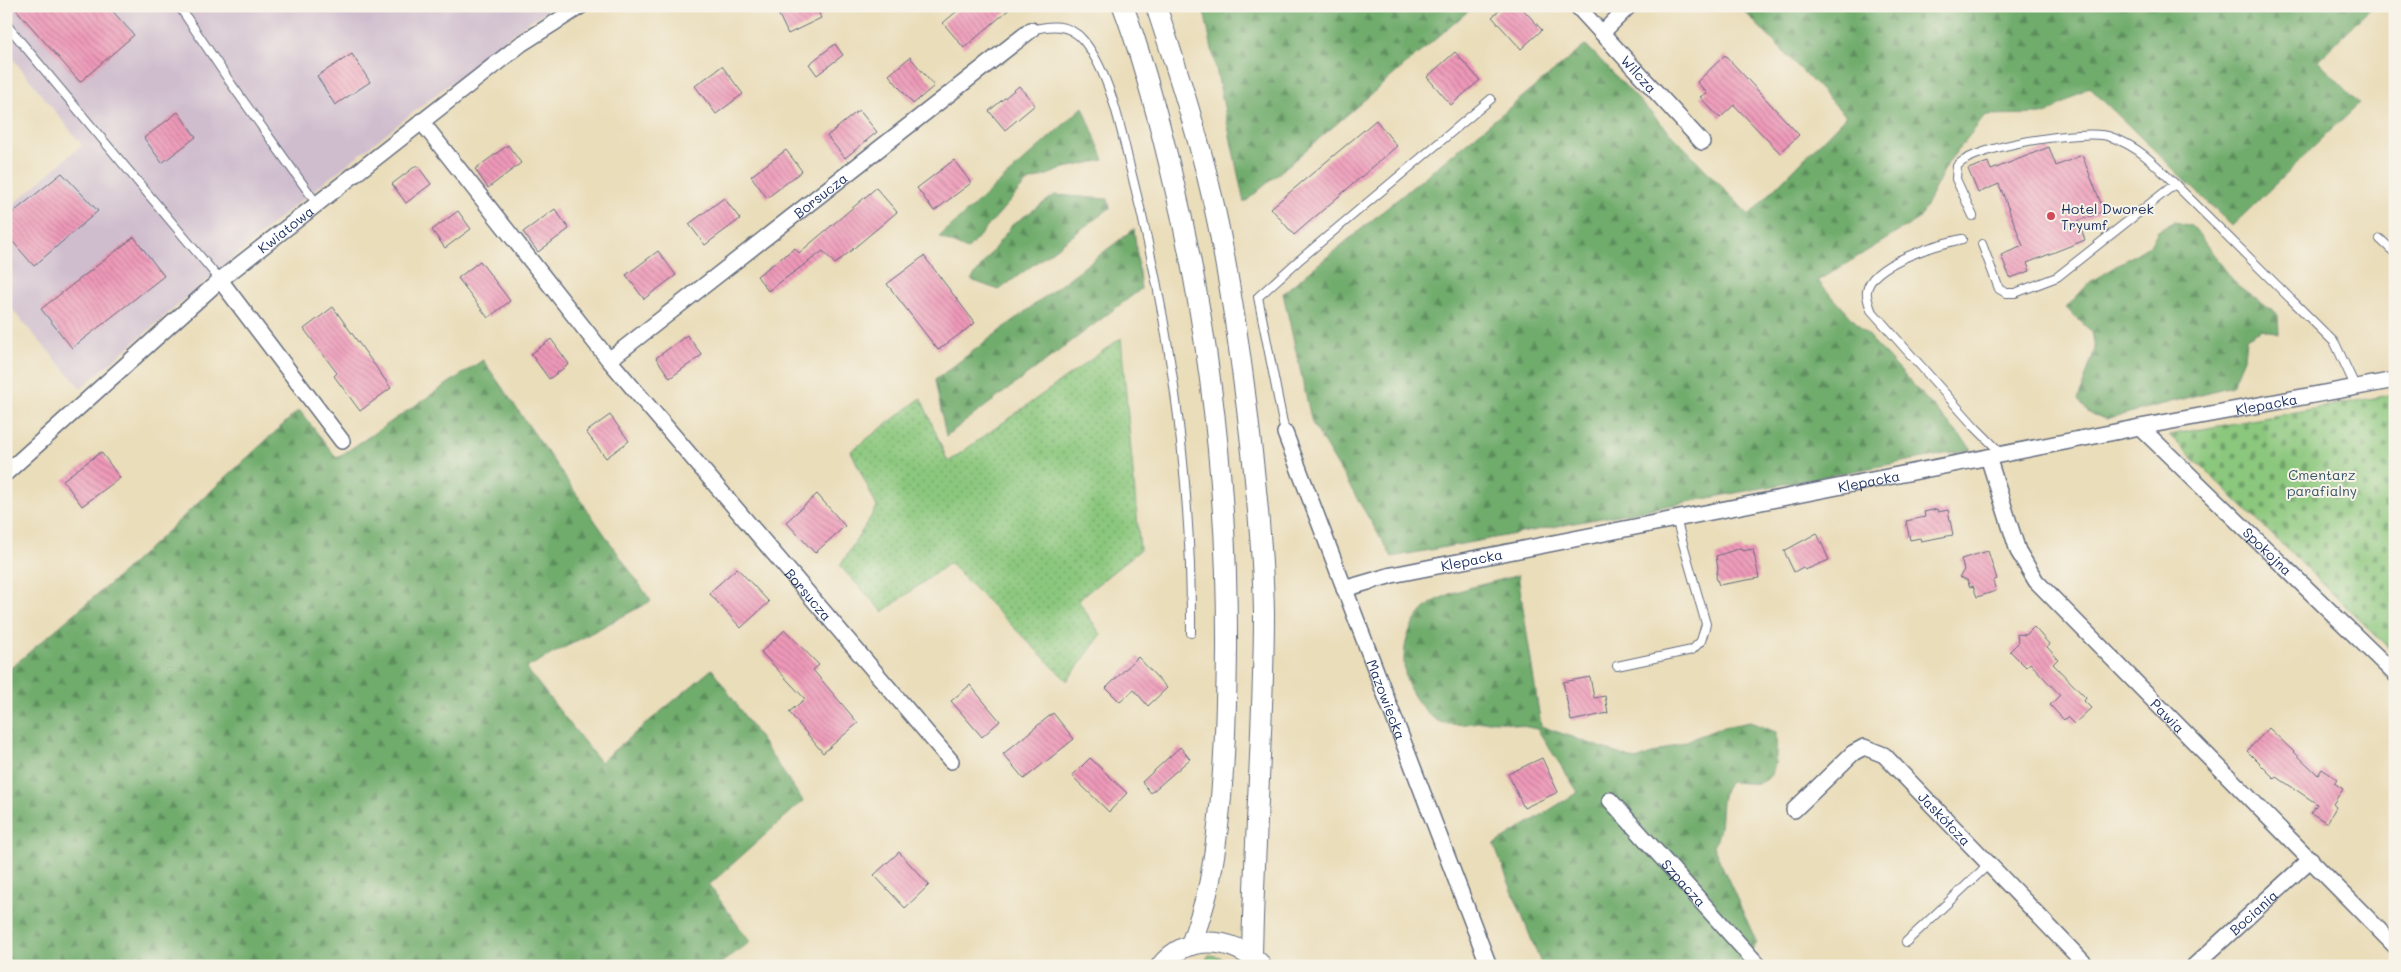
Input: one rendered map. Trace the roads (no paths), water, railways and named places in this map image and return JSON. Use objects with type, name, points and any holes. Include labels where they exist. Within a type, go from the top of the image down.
[{"type":"main road","points":[[1123,6],[1156,109],[1188,239],[1215,412],[1222,495],[1227,604],[1225,761],[1210,880],[1191,944]]},
{"type":"main road","points":[[1156,6],[1182,84],[1218,223],[1240,345],[1258,508],[1264,612],[1260,760],[1254,856],[1257,961]]},
{"type":"main road","points":[[1161,966],[1167,958],[1191,944],[1207,942],[1224,943],[1239,948],[1257,961]]},
{"type":"street","name":"Kwiatowa","points":[[6,473],[220,280],[420,121],[521,44],[582,6]]},
{"type":"street","name":"Wilcza","points":[[1576,6],[1702,142]]},
{"type":"street","points":[[1602,34],[1629,6]]},
{"type":"street","name":"Borsucza","points":[[609,360],[1031,30]]},
{"type":"street","name":"Borsucza","points":[[420,121],[609,360],[951,761]]},
{"type":"street","points":[[220,280],[342,441]]},
{"type":"street","name":"Klepacka","points":[[1344,589],[1392,575],[2140,426],[2395,380]]},
{"type":"street","name":"Spokojna","points":[[2140,426],[2395,674]]},
{"type":"street","name":"Mazowiecka","points":[[1285,433],[1489,966]]},
{"type":"street","name":"Pawia","points":[[1995,456],[2018,551],[2036,581],[2395,946]]},
{"type":"street","name":"Jaskółcza","points":[[1794,810],[1853,753],[1864,747],[1884,755],[2087,966]]},
{"type":"street","name":"Szpacza","points":[[1610,800],[1759,966]]},
{"type":"street","name":"Bociania","points":[[2194,966],[2311,859]]},
{"type":"lane","points":[[179,6],[232,85],[317,204]]},
{"type":"lane","points":[[6,24],[220,280]]},
{"type":"lane","points":[[1031,30],[1052,24],[1065,28],[1082,39],[1100,69],[1121,130],[1156,275],[1168,349],[1186,502],[1191,633]]},
{"type":"lane","points":[[1285,433],[1258,297],[1298,261],[1491,100]]},
{"type":"lane","points":[[1973,216],[1956,179],[1957,166],[1964,160],[2010,144],[2093,133],[2109,136],[2131,145],[2145,155],[2175,184],[2335,343],[2356,388]]},
{"type":"lane","points":[[1982,244],[1999,289],[2006,293],[2015,293],[2057,277],[2175,184]]},
{"type":"lane","points":[[1962,239],[1944,243],[1884,267],[1872,278],[1866,291],[1871,310],[1974,426],[1995,456]]},
{"type":"lane","points":[[2380,239],[2395,253]]},
{"type":"lane","points":[[1618,666],[1692,650],[1701,641],[1706,624],[1676,519]]},
{"type":"lane","points":[[1906,942],[1989,864]]},
{"type":"place","name":"Hotel Dworek Tryumf","points":[[2051,216]]},
{"type":"park label","name":"Cmentarz parafialny","points":[[2322,482]]}]
